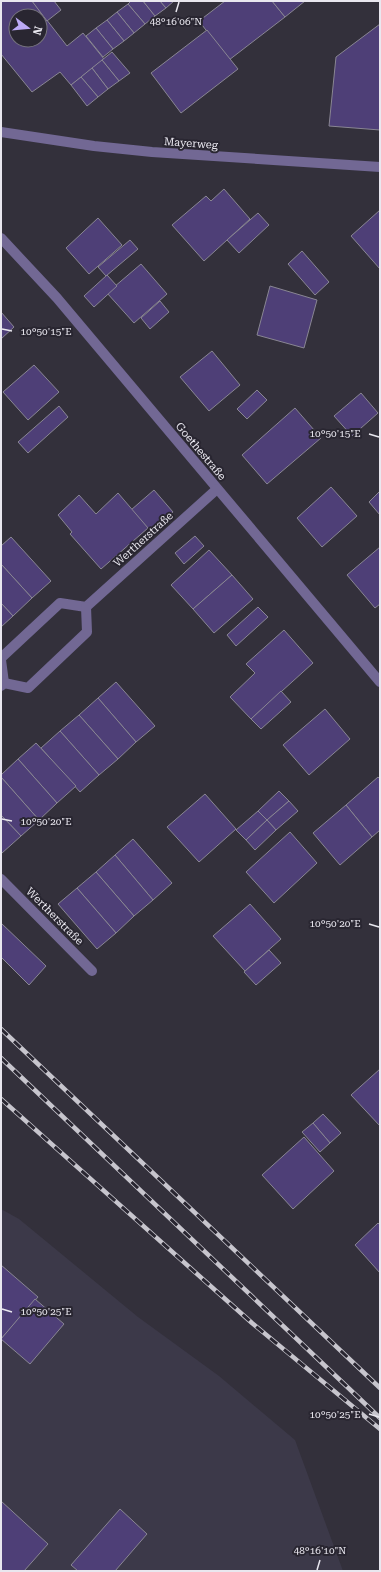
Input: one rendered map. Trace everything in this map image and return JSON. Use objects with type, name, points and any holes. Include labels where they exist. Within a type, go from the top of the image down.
[{"type":"street","name":"Mayerweg","points":[[1,132],[94,146],[152,152],[380,167]]},
{"type":"street","name":"Goethestraße","points":[[1,238],[58,298],[380,682]]},
{"type":"street","name":"Wertherstraße","points":[[86,607],[217,489]]},
{"type":"street","points":[[60,603],[86,607],[87,632],[28,688],[3,684],[1,659],[60,603]]},
{"type":"street","name":"Wertherstraße","points":[[1,879],[92,971]]},
{"type":"shaded area","points":[[1,1209],[19,1219],[138,1317],[219,1376],[295,1440],[343,1571],[1,1571]]},
{"type":"building","points":[[1,1],[32,1],[37,8],[8,8],[8,48],[48,48],[48,22],[67,46],[83,33],[104,59],[71,85],[60,72],[32,92],[1,54]]},
{"type":"building","points":[[32,1],[54,1],[61,10],[48,20],[48,8],[37,8]]},
{"type":"building","points":[[131,1],[143,1],[155,16],[145,24],[128,4]]},
{"type":"building","points":[[143,1],[160,1],[166,8],[155,16]]},
{"type":"building","points":[[160,1],[174,1],[166,8]]},
{"type":"building","points":[[225,1],[272,1],[285,17],[229,60],[199,21]]},
{"type":"building","points":[[272,1],[305,1],[285,17]]},
{"type":"building","points":[[128,4],[145,24],[134,33],[117,12]]},
{"type":"building","points":[[117,12],[134,33],[124,41],[107,20]]},
{"type":"building","points":[[107,20],[124,41],[113,49],[96,28]]},
{"type":"building","points":[[380,24],[380,130],[329,126],[336,57]]},
{"type":"building","points":[[96,28],[113,49],[103,57],[86,36]]},
{"type":"building","points":[[207,30],[238,69],[181,113],[151,73]]},
{"type":"building","points":[[112,52],[130,73],[119,81],[102,60]]},
{"type":"building","points":[[102,60],[119,81],[108,89],[92,68]]},
{"type":"building","points":[[92,68],[108,89],[98,97],[81,77]]},
{"type":"building","points":[[81,77],[98,97],[87,106],[71,85]]},
{"type":"building","points":[[224,189],[250,219],[204,261],[172,225],[206,196],[211,201]]},
{"type":"building","points":[[380,210],[380,269],[351,236]]},
{"type":"building","points":[[258,213],[269,225],[239,253],[227,240]]},
{"type":"building","points":[[98,218],[122,245],[89,274],[66,248]]},
{"type":"building","points":[[130,240],[138,249],[106,276],[98,267]]},
{"type":"building","points":[[302,251],[329,282],[315,295],[288,264]]},
{"type":"building","points":[[141,264],[167,294],[134,323],[107,293]]},
{"type":"building","points":[[107,275],[117,286],[94,307],[84,296]]},
{"type":"building","points":[[270,286],[317,300],[304,348],[257,335]]},
{"type":"building","points":[[160,301],[169,312],[150,329],[141,318]]},
{"type":"building","points":[[1,312],[14,327],[1,339]]},
{"type":"building","points":[[212,351],[240,385],[209,411],[180,377]]},
{"type":"building","points":[[34,365],[59,392],[28,420],[3,392]]},
{"type":"building","points":[[257,390],[267,400],[247,419],[237,409]]},
{"type":"building","points":[[361,393],[378,413],[352,436],[334,416]]},
{"type":"building","points":[[59,406],[68,417],[28,453],[18,442]]},
{"type":"building","points":[[295,408],[321,438],[267,484],[242,455]]},
{"type":"building","points":[[331,487],[357,516],[322,547],[297,518]]},
{"type":"building","points":[[154,490],[173,512],[151,532],[131,510]]},
{"type":"building","points":[[380,491],[380,515],[369,502]]},
{"type":"building","points":[[118,493],[148,528],[101,569],[70,534],[72,532],[58,515],[79,495],[96,514]]},
{"type":"building","points":[[195,536],[204,546],[184,564],[175,553]]},
{"type":"building","points":[[11,537],[51,581],[32,598],[1,564],[1,546]]},
{"type":"building","points":[[380,547],[380,604],[375,608],[347,575]]},
{"type":"building","points":[[209,550],[232,575],[193,609],[171,585]]},
{"type":"building","points":[[1,564],[32,598],[13,616],[1,603]]},
{"type":"building","points":[[232,575],[253,599],[214,633],[193,609]]},
{"type":"building","points":[[1,603],[13,616],[1,627]]},
{"type":"building","points":[[258,607],[268,617],[236,646],[227,635]]},
{"type":"building","points":[[284,630],[313,663],[251,719],[230,697],[255,673],[246,664]]},
{"type":"building","points":[[116,682],[155,726],[136,742],[98,698]]},
{"type":"building","points":[[281,691],[291,702],[261,729],[251,719]]},
{"type":"building","points":[[98,698],[136,742],[118,759],[79,715]]},
{"type":"building","points":[[325,709],[350,739],[309,775],[283,745]]},
{"type":"building","points":[[79,715],[118,759],[99,775],[60,731]]},
{"type":"building","points":[[60,731],[99,775],[80,792],[41,748]]},
{"type":"building","points":[[36,743],[76,786],[57,803],[18,759]]},
{"type":"building","points":[[18,759],[57,803],[39,820],[1,777],[1,775]]},
{"type":"building","points":[[1,777],[39,820],[21,836],[1,815]]},
{"type":"building","points":[[378,777],[380,779],[380,830],[372,837],[346,805]]},
{"type":"building","points":[[279,791],[289,801],[267,820],[258,811]]},
{"type":"building","points":[[205,794],[236,829],[199,862],[167,827]]},
{"type":"building","points":[[289,801],[298,811],[276,830],[267,820]]},
{"type":"building","points":[[346,805],[372,837],[340,865],[313,833]]},
{"type":"building","points":[[258,811],[267,820],[246,840],[236,830]]},
{"type":"building","points":[[1,815],[21,836],[2,853],[1,852]]},
{"type":"building","points":[[267,820],[276,830],[255,850],[246,840]]},
{"type":"building","points":[[290,832],[317,863],[274,903],[246,872]]},
{"type":"building","points":[[133,839],[172,883],[153,900],[115,855]]},
{"type":"building","points":[[115,855],[153,900],[134,916],[96,872]]},
{"type":"building","points":[[96,872],[134,916],[116,933],[77,888]]},
{"type":"building","points":[[77,888],[116,933],[97,949],[58,904]]},
{"type":"building","points":[[250,904],[281,939],[245,971],[213,936]]},
{"type":"building","points":[[1,923],[46,966],[29,985],[1,957]]},
{"type":"building","points":[[269,950],[281,963],[256,985],[244,972]]},
{"type":"building","points":[[380,1069],[380,1126],[351,1095]]},
{"type":"building","points":[[323,1114],[341,1133],[330,1143],[313,1123]]},
{"type":"building","points":[[313,1123],[330,1143],[320,1152],[302,1132]]},
{"type":"building","points":[[304,1137],[334,1171],[293,1209],[262,1175]]},
{"type":"building","points":[[378,1223],[380,1225],[380,1273],[355,1245]]},
{"type":"building","points":[[1,1265],[38,1297],[1,1339]]},
{"type":"building","points":[[35,1299],[64,1324],[30,1364],[1,1339]]},
{"type":"building","points":[[1,1501],[48,1544],[24,1571],[1,1571]]},
{"type":"building","points":[[120,1509],[147,1534],[115,1571],[78,1571],[71,1565]]},
{"type":"railway","points":[[1,1029],[380,1388]]},
{"type":"railway","points":[[1,1058],[380,1418]]},
{"type":"railway","points":[[1,1099],[252,1323],[380,1429]]}]
